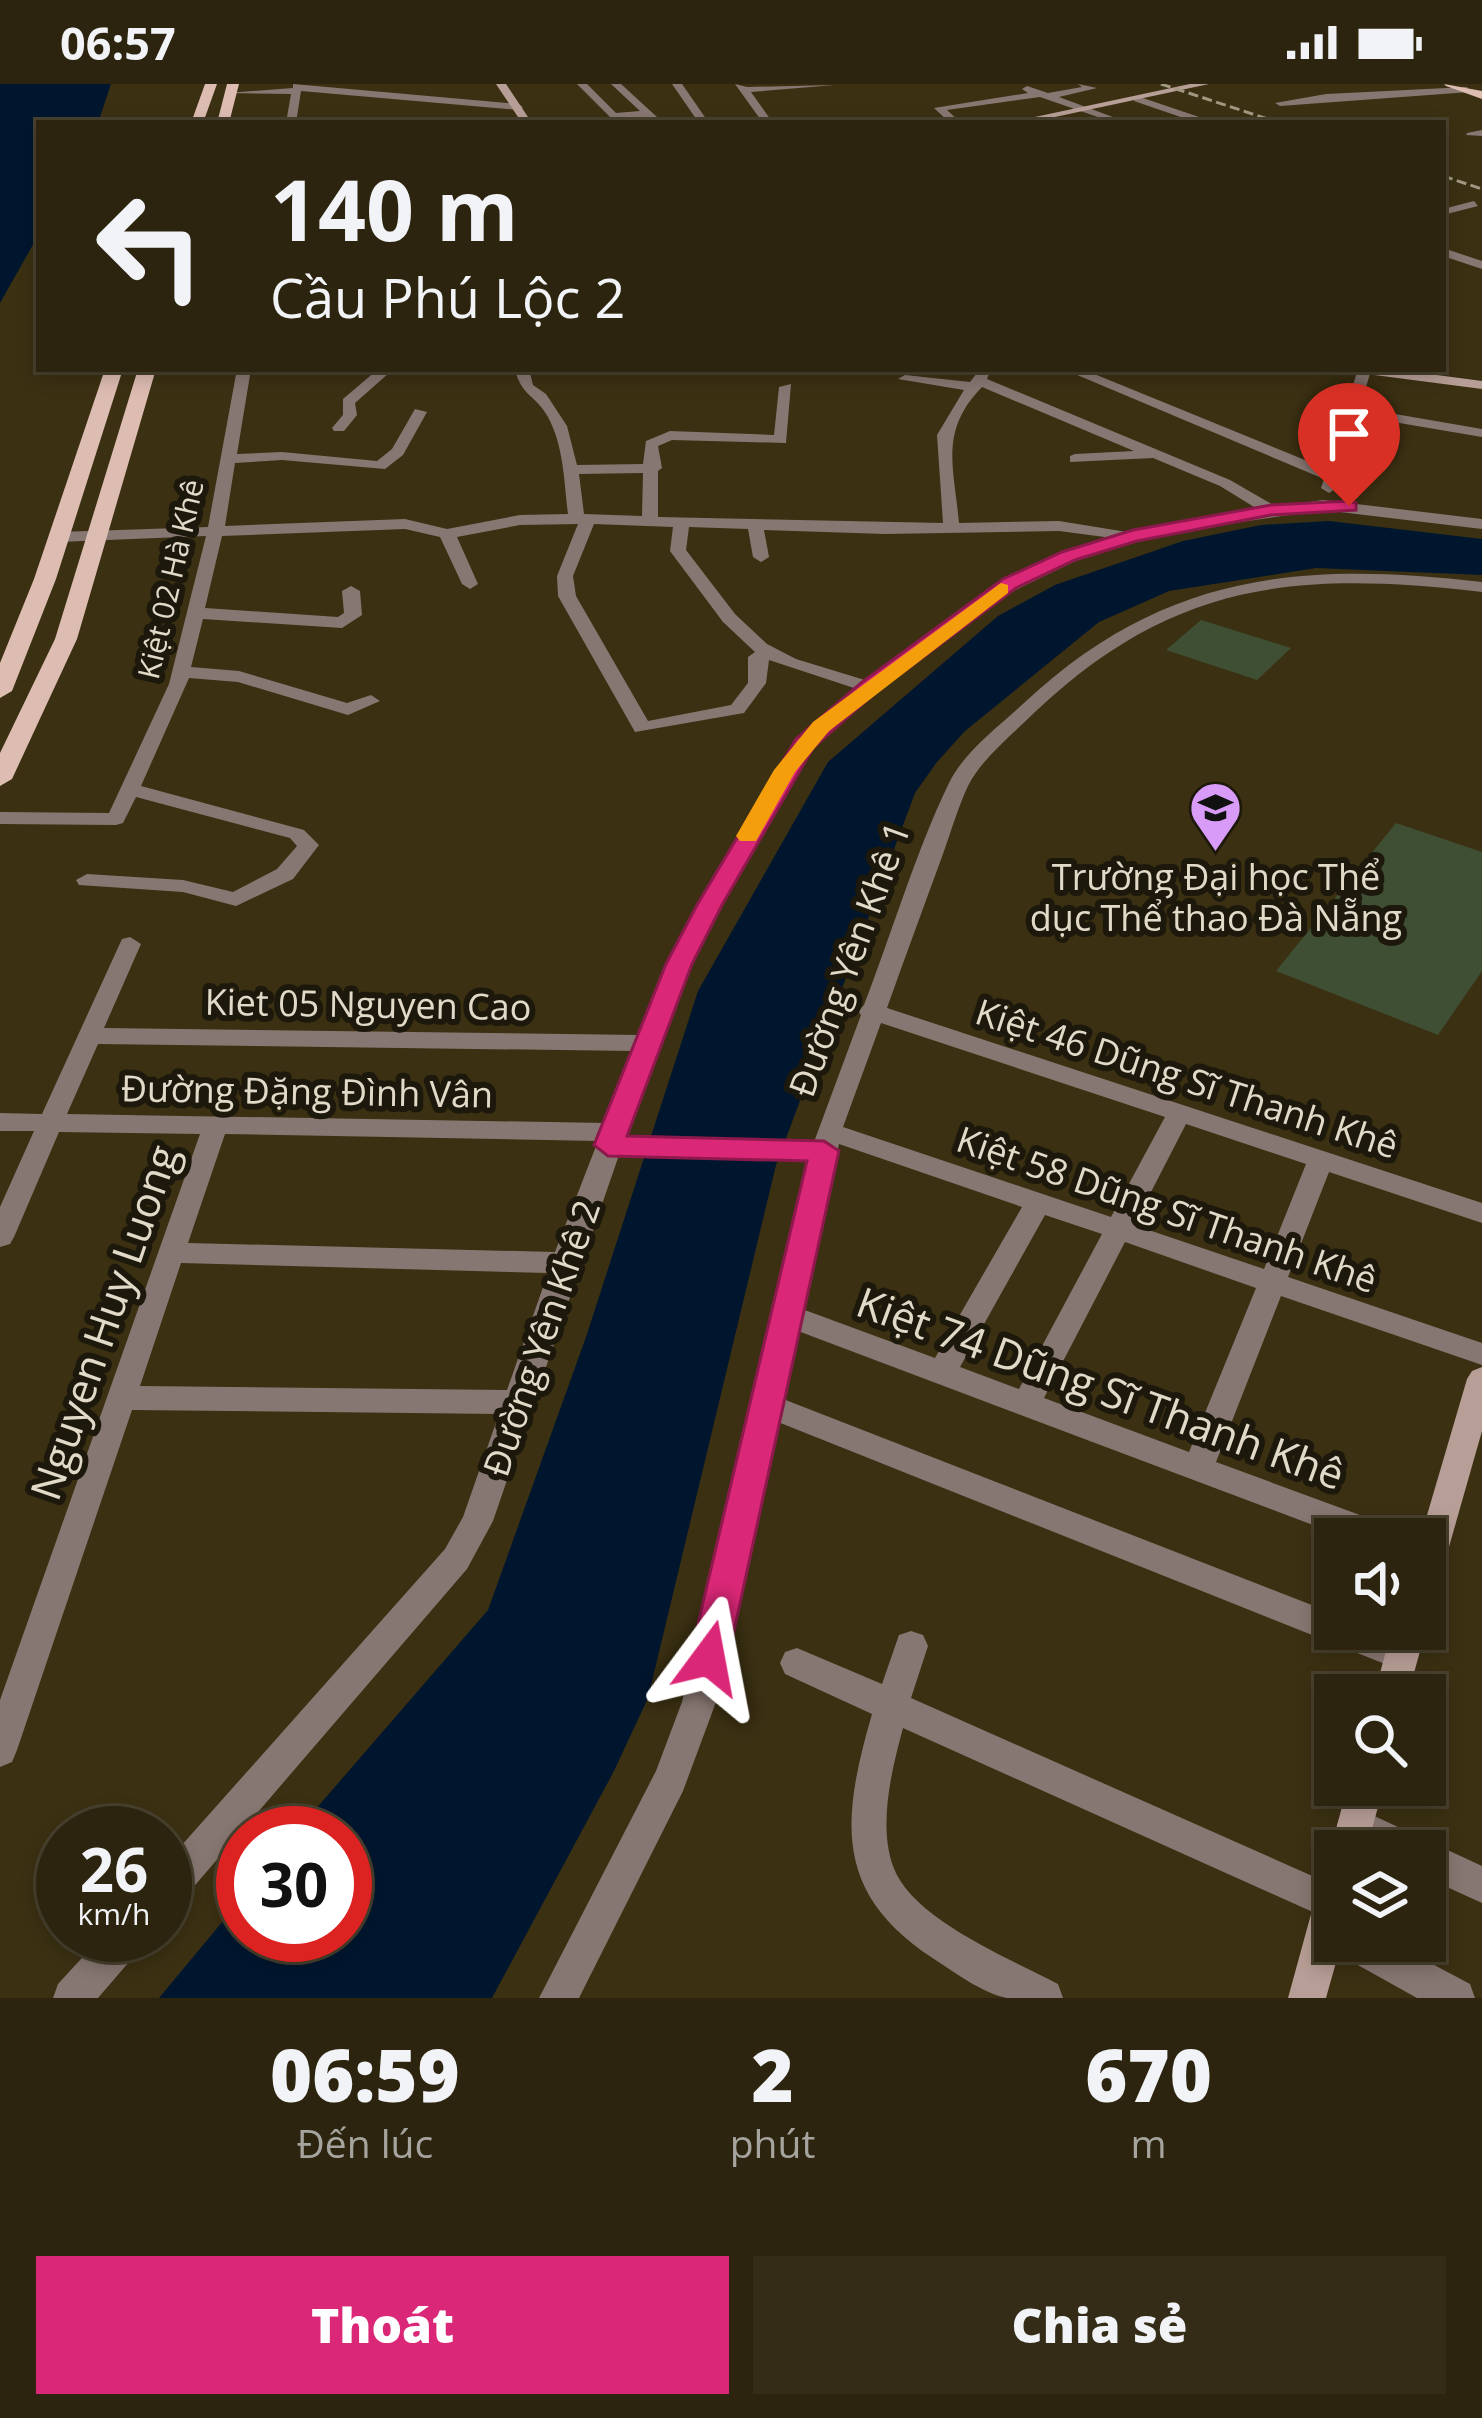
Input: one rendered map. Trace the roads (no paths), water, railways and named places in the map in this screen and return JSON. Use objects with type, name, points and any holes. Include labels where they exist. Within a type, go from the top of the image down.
[{"type":"main road","points":[[198,120],[212,84]]},
{"type":"main road","points":[[1450,84],[1482,95]]},
{"type":"main road","points":[[224,120],[232,88]]},
{"type":"main road","points":[[0,691],[59,537],[113,372]]},
{"type":"main road","points":[[0,779],[66,639],[146,372]]},
{"type":"street","points":[[501,84],[524,120]]},
{"type":"street","points":[[583,86],[620,84],[655,120]]},
{"type":"street","points":[[1022,84],[1115,120]]},
{"type":"street","points":[[952,120],[938,108],[1092,88],[1083,84]]},
{"type":"street","points":[[1143,84],[1169,92]]},
{"type":"street","points":[[1027,120],[1204,84]]},
{"type":"street","points":[[583,86],[614,116],[648,113]]},
{"type":"street","points":[[743,87],[830,86]]},
{"type":"street","points":[[743,87],[766,120]]},
{"type":"street","points":[[232,88],[360,91],[518,107]]},
{"type":"street","points":[[292,120],[297,88]]},
{"type":"street","points":[[680,89],[704,95]]},
{"type":"street","points":[[680,89],[702,120]]},
{"type":"street","points":[[1280,103],[1342,89],[1386,97],[1467,90]]},
{"type":"street","points":[[1136,99],[1162,112],[1185,110],[1203,120]]},
{"type":"street","points":[[601,103],[634,100]]},
{"type":"street","points":[[489,120],[502,108]]},
{"type":"street","points":[[1447,209],[1473,210]]},
{"type":"street","points":[[1446,253],[1478,265]]},
{"type":"street","points":[[1446,268],[1478,265]]},
{"type":"street","points":[[1446,268],[1482,278]]},
{"type":"street","name":"Kiệt 02 Hà Khê","points":[[130,789],[181,672],[216,529],[243,372]]},
{"type":"street","points":[[523,372],[526,387],[541,394],[566,434],[569,470],[583,519],[565,576],[577,615],[642,728],[737,709],[757,683],[758,657],[770,654]]},
{"type":"street","points":[[1077,372],[1333,477]]},
{"type":"street","points":[[1323,506],[1355,411],[1362,372]]},
{"type":"street","points":[[1403,372],[1482,385]]},
{"type":"street","points":[[340,428],[350,415],[348,402],[382,374]]},
{"type":"street","points":[[905,379],[981,379],[1225,483],[1271,510]]},
{"type":"street","points":[[950,529],[944,436],[981,379]]},
{"type":"street","points":[[650,522],[651,444],[660,437],[781,440],[786,387]]},
{"type":"street","points":[[1355,411],[1482,433]]},
{"type":"street","points":[[228,459],[386,463],[420,412]]},
{"type":"street","points":[[1075,459],[1154,453]]},
{"type":"street","points":[[569,470],[654,468]]},
{"type":"street","name":"Đường Yên Khê 2","points":[[192,1861],[456,1559],[477,1521],[565,1263],[679,964],[785,770],[821,726],[1010,584],[1069,556],[1133,536],[1271,510],[1323,506],[1482,524]]},
{"type":"street","points":[[59,537],[405,524],[447,534],[520,520],[583,519],[754,526],[796,534],[1059,526],[1133,536]]},
{"type":"street","points":[[681,524],[677,551],[706,580],[747,637],[770,654],[869,687]]},
{"type":"street","points":[[350,538],[369,525]]},
{"type":"street","points":[[754,526],[761,556]]},
{"type":"street","points":[[447,534],[470,584]]},
{"type":"street","name":"Đường Yên Khê 1","points":[[558,1998],[671,1778],[699,1702],[787,1315],[818,1144],[960,780],[1001,734],[1105,646],[1165,613],[1255,587],[1354,580],[1482,586]]},
{"type":"street","points":[[195,613],[342,623],[353,615],[351,591]]},
{"type":"street","points":[[181,672],[238,677],[348,709],[371,700]]},
{"type":"street","points":[[0,818],[116,819],[130,789],[296,834],[309,845],[285,874],[236,898],[183,886],[87,880]]},
{"type":"street","points":[[0,1238],[130,944]]},
{"type":"street","name":"Kiệt 46 Dũng Sĩ Thanh Khê","points":[[870,1011],[1482,1213]]},
{"type":"street","name":"Kiet 05 Nguyen Cao","points":[[89,1036],[646,1043]]},
{"type":"street","points":[[1026,1404],[1179,1114]]},
{"type":"street","name":"Đường Đặng Đình Vân","points":[[0,1122],[611,1139],[648,1144]]},
{"type":"street","name":"Nguyen Huy Luong","points":[[0,1750],[215,1126]]},
{"type":"street","name":"Kiệt 58 Dũng Sĩ Thanh Khê","points":[[648,1144],[818,1144],[1038,1203],[1482,1354]]},
{"type":"street","points":[[1198,1468],[1321,1160]]},
{"type":"street","points":[[942,1373],[1038,1203]]},
{"type":"street","points":[[172,1252],[565,1263]]},
{"type":"street","name":"Kiệt 74 Dũng Sĩ Thanh Khê","points":[[787,1315],[1331,1518]]},
{"type":"street","points":[[1440,1518],[1482,1378]]},
{"type":"street","points":[[121,1398],[519,1402]]},
{"type":"street","points":[[766,1405],[1314,1621]]},
{"type":"street","points":[[911,1646],[892,1704],[866,1834],[882,1887],[931,1934],[1044,1998]]},
{"type":"street","points":[[796,1663],[892,1704],[1314,1909]]},
{"type":"street","points":[[1446,1868],[1482,1885]]},
{"type":"street","points":[[72,1998],[104,1962]]},
{"type":"street","points":[[1306,1998],[1320,1962]]},
{"type":"street","points":[[1401,1962],[1456,1998]]},
{"type":"water","points":[[0,84],[111,84],[99,120],[36,120],[36,239],[0,303]]},
{"type":"water","points":[[1329,521],[1482,539],[1482,575],[1316,568],[1169,591],[1099,622],[965,731],[915,793],[776,1165],[648,1698],[492,1998],[159,1998],[216,1929],[216,1962],[372,1962],[372,1806],[318,1806],[488,1610],[586,1337],[698,991],[828,762],[998,616],[1055,585],[1183,541],[1261,525]]},
{"type":"railway","points":[[1161,84],[1271,120]]},
{"type":"railway","points":[[1446,177],[1482,189]]},
{"type":"place","name":"Trường Đại học Thể dục Thể thao Đà Nẵng","points":[[1216,854]]}]
